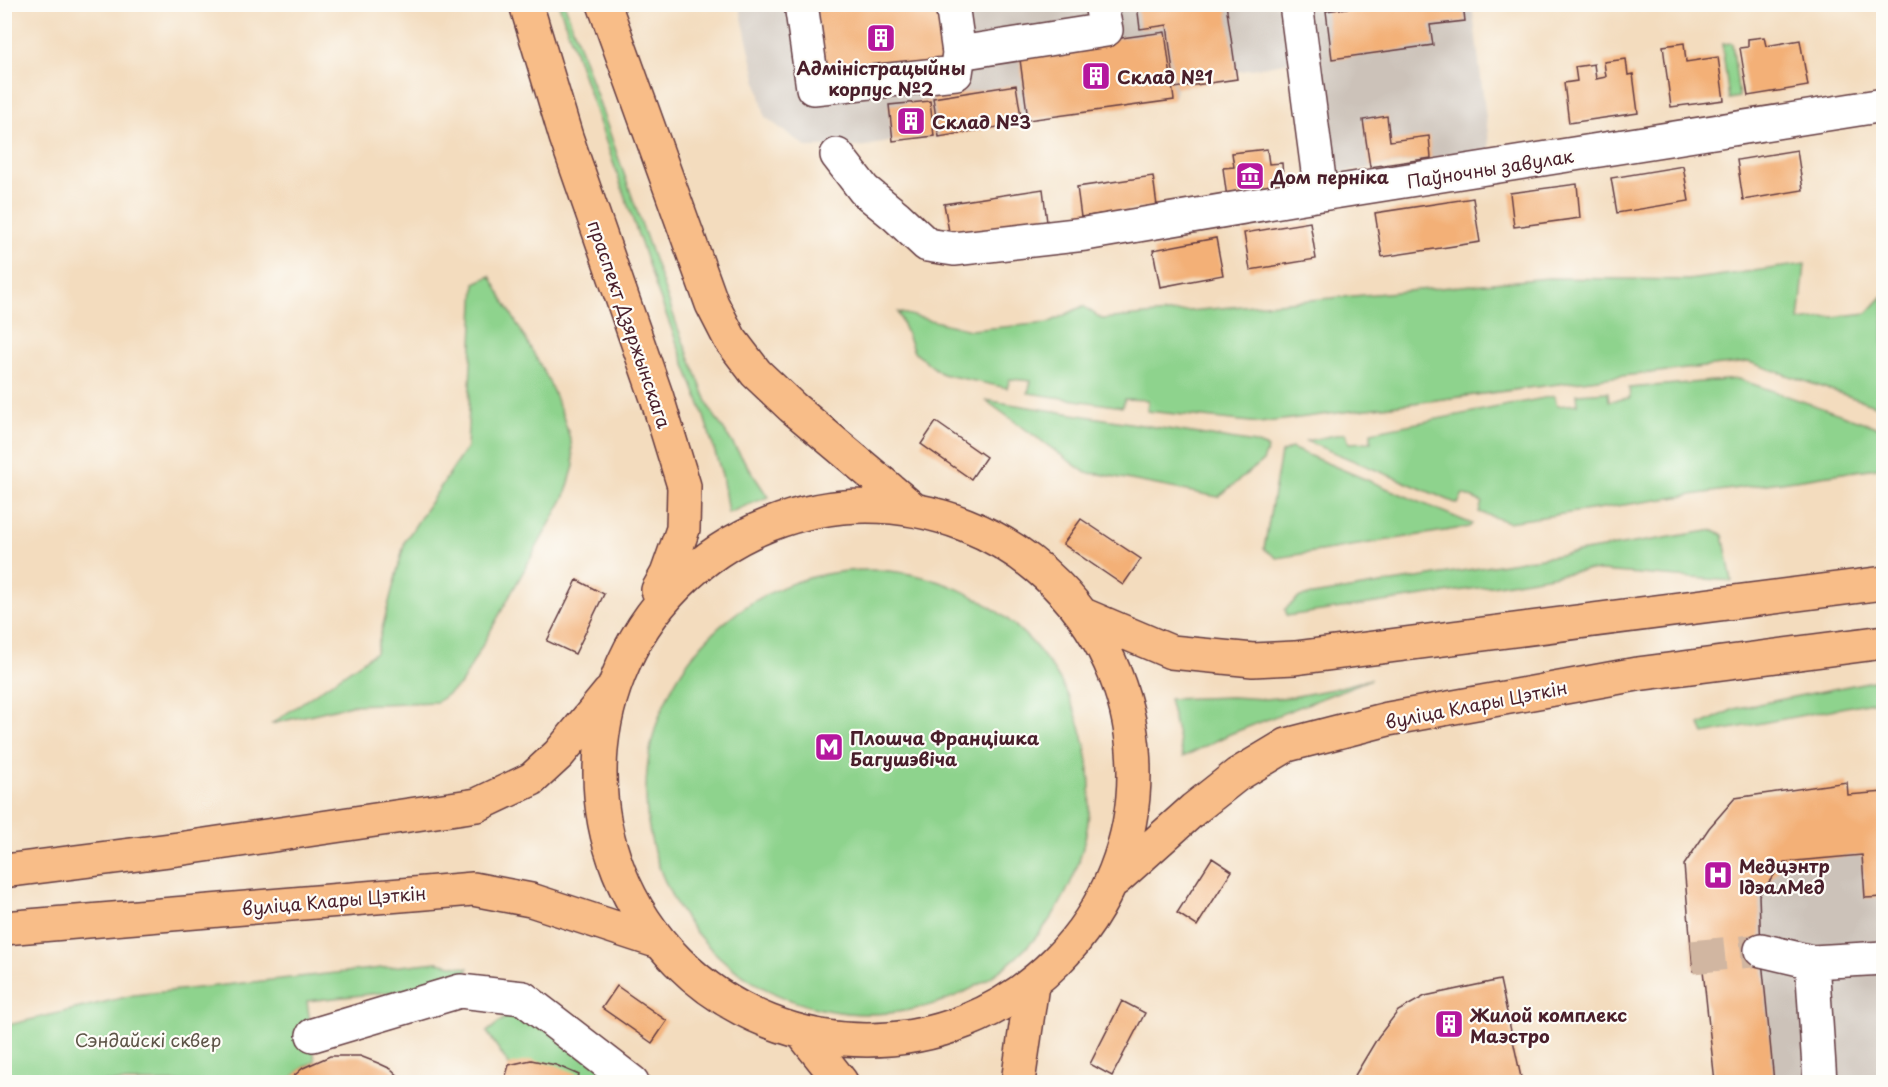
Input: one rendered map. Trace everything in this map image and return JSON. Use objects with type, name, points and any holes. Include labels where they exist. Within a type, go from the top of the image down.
[{"type":"main road","name":"праспект Дзяржынскага","points":[[526,4],[566,137],[657,398],[684,486],[684,529],[667,574],[632,639]]},
{"type":"main road","points":[[604,4],[712,304],[730,339],[756,373],[792,407],[912,508]]},
{"type":"main road","points":[[841,508],[912,508],[947,514],[1024,554],[1086,616],[1122,686],[1136,764],[1116,879],[1073,945],[1032,985],[962,1025],[883,1042],[803,1035],[747,1014],[718,996],[698,983],[656,941],[613,864],[597,778],[610,692],[632,639],[691,568],[757,531],[801,516],[841,508]]},
{"type":"main road","points":[[1086,616],[1171,652],[1253,660],[1295,658],[1884,583]]},
{"type":"main road","name":"вуліца Клары Цэткін","points":[[1116,879],[1194,809],[1237,775],[1287,745],[1388,719],[1637,674],[1884,642]]},
{"type":"main road","points":[[4,871],[178,849],[477,805],[532,779],[559,754],[610,692]]},
{"type":"main road","name":"вуліца Клары Цэткін","points":[[4,928],[473,889],[531,900],[656,941]]},
{"type":"main road","points":[[1018,1083],[1032,985]]},
{"type":"main road","points":[[803,1035],[842,1083]]},
{"type":"street","points":[[801,4],[813,88],[956,73],[959,53],[952,4]]},
{"type":"street","points":[[959,53],[1106,30],[1101,4]]},
{"type":"street","points":[[1296,4],[1321,194]]},
{"type":"street","name":"Паўночны завулак","points":[[837,155],[864,190],[897,216],[927,245],[954,249],[1085,234],[1321,194],[1884,105]]},
{"type":"street","points":[[1761,950],[1812,962],[1884,958]]},
{"type":"street","points":[[1812,962],[1820,1083]]},
{"type":"street","points":[[313,1035],[460,991],[523,998],[632,1083]]},
{"type":"shaded area","points":[[739,5],[1472,5],[1490,150],[1307,178],[1294,61],[1236,72],[1237,79],[1176,88],[1174,100],[1028,120],[1022,123],[939,137],[893,141],[861,147],[806,147],[765,117]]},
{"type":"shaded area","points":[[1847,782],[1848,795],[1883,792],[1883,1082],[1715,1082],[1703,970],[1693,971],[1684,865],[1709,828],[1735,798]]},
{"type":"green space","points":[[559,5],[565,5],[679,331],[710,409],[768,497],[728,513],[722,475],[702,410],[657,290]]},
{"type":"green space","points":[[1732,43],[1739,97],[1729,99],[1722,44]]},
{"type":"green space","points":[[1805,264],[1799,321],[1867,313],[1883,296],[1883,408],[1749,362],[1613,377],[1260,423],[1147,411],[1148,400],[1125,399],[1122,407],[1028,393],[1031,381],[1010,379],[1007,388],[942,374],[914,352],[898,312],[970,330],[1048,323],[1083,306],[1102,319],[1549,278],[1688,280]]},
{"type":"green space","points":[[490,276],[548,379],[563,416],[571,442],[574,466],[565,496],[461,684],[437,702],[351,705],[271,724],[376,652],[405,541],[467,447],[475,283]]},
{"type":"green space","points":[[1738,379],[1883,429],[1883,467],[1508,522],[1479,512],[1482,502],[1463,494],[1458,504],[1306,441],[1345,433],[1349,443],[1371,442],[1371,432],[1554,396],[1557,406],[1578,404],[1577,394],[1608,392],[1609,401],[1630,398],[1629,388]]},
{"type":"green space","points":[[985,400],[1255,443],[1268,448],[1263,461],[1218,497],[1086,473]]},
{"type":"green space","points":[[1291,448],[1472,524],[1469,527],[1277,558],[1264,549],[1281,453]]},
{"type":"green space","points":[[1714,530],[1723,535],[1732,581],[1587,570],[1287,616],[1285,609],[1300,597]]},
{"type":"green space","points":[[868,570],[911,574],[953,587],[991,607],[1025,635],[1053,669],[1073,707],[1086,749],[1090,792],[1086,835],[1073,877],[1053,915],[1025,949],[991,977],[953,997],[911,1010],[868,1014],[825,1010],[783,997],[745,977],[711,949],[683,915],[663,877],[650,835],[646,792],[650,749],[663,707],[683,669],[711,635],[745,607],[783,587],[825,574]]},
{"type":"green space","points":[[1371,679],[1230,734],[1183,757],[1169,699],[1292,697]]},
{"type":"green space","points":[[1883,679],[1883,700],[1704,734],[1700,725],[1734,709]]},
{"type":"green space","name":"Сэндайскі сквер","points":[[437,962],[468,968],[464,984],[307,1001],[315,1061],[287,1082],[5,1082],[4,1026],[134,995]]},
{"type":"green space","points":[[522,1004],[621,1082],[576,1082],[578,1075],[509,1065],[487,1032]]},
{"type":"building","name":"Адміністрацыйны корпус №2","points":[[816,4],[888,4],[888,9],[940,4],[947,68],[824,81]]},
{"type":"building","points":[[996,4],[1038,4],[1038,6],[997,11]]},
{"type":"building","points":[[1137,4],[1226,4],[1237,79],[1175,88],[1167,25],[1140,29]]},
{"type":"building","points":[[1354,4],[1463,4],[1465,21],[1430,25],[1433,45],[1332,59],[1326,11],[1355,7]]},
{"type":"building","name":"Склад №1","points":[[1165,32],[1174,100],[1028,120],[1019,52]]},
{"type":"building","points":[[1764,37],[1766,46],[1800,40],[1808,86],[1748,96],[1740,48],[1748,47],[1748,39]]},
{"type":"building","points":[[1684,43],[1686,62],[1718,57],[1724,100],[1671,107],[1663,46]]},
{"type":"building","points":[[1626,59],[1628,75],[1633,74],[1638,113],[1569,123],[1564,83],[1577,81],[1575,67],[1594,64],[1596,79],[1606,77],[1604,62]]},
{"type":"building","points":[[1016,85],[1022,123],[939,137],[933,98]]},
{"type":"building","name":"Склад №3","points":[[930,101],[934,136],[893,141],[889,105]]},
{"type":"building","points":[[1387,116],[1390,141],[1429,136],[1431,158],[1370,167],[1363,120]]},
{"type":"building","points":[[1267,149],[1269,164],[1282,163],[1284,192],[1227,198],[1223,168],[1234,167],[1232,153]]},
{"type":"building","points":[[1797,150],[1803,190],[1743,200],[1737,160]]},
{"type":"building","points":[[1683,166],[1689,201],[1617,213],[1611,178]]},
{"type":"building","points":[[1153,176],[1157,206],[1081,217],[1077,187]]},
{"type":"building","points":[[1577,184],[1580,218],[1514,227],[1510,193]]},
{"type":"building","points":[[1043,189],[1047,222],[950,237],[944,204]]},
{"type":"building","points":[[1473,198],[1480,242],[1382,257],[1375,213]]},
{"type":"building","points":[[1310,222],[1316,259],[1250,270],[1244,233]]},
{"type":"building","points":[[1216,238],[1223,275],[1160,287],[1153,250]]},
{"type":"building","points":[[936,422],[986,457],[971,479],[921,444]]},
{"type":"building","points":[[1081,519],[1141,559],[1123,585],[1063,544]]},
{"type":"building","points":[[577,580],[604,594],[575,654],[547,641]]},
{"type":"building","points":[[1847,782],[1848,795],[1884,792],[1884,897],[1865,898],[1862,855],[1784,862],[1759,895],[1761,950],[1774,1082],[1715,1082],[1703,970],[1693,971],[1684,865],[1709,828],[1735,798]]},
{"type":"building","points":[[1212,858],[1232,871],[1197,926],[1177,913]]},
{"type":"building","name":"Жилой комплекс Маэстро","points":[[1500,980],[1522,1082],[1351,1082],[1378,1037],[1398,1011],[1425,996]]},
{"type":"building","points":[[617,986],[667,1021],[652,1043],[602,1008]]},
{"type":"building","points":[[1122,1001],[1145,1013],[1112,1076],[1090,1064]]},
{"type":"building","points":[[330,1056],[360,1056],[391,1069],[405,1082],[287,1082],[303,1068]]},
{"type":"building","points":[[531,1060],[556,1065],[579,1075],[576,1082],[504,1082],[509,1065]]},
{"type":"tunnel","points":[[1692,957],[1761,950]]},
{"type":"place","name":"Адміністрацыйны корпус №2","points":[[881,38]]},
{"type":"place","name":"Склад №1","points":[[1096,76]]},
{"type":"place","name":"Склад №3","points":[[911,121]]},
{"type":"place","name":"Дом перніка","points":[[1250,176]]},
{"type":"place","name":"Плошча Францішка Багушэвіча","points":[[829,747]]},
{"type":"place","name":"Медцэнтр ІдэалМед","points":[[1718,875]]},
{"type":"place","name":"Жилой комплекс Маэстро","points":[[1449,1024]]}]
